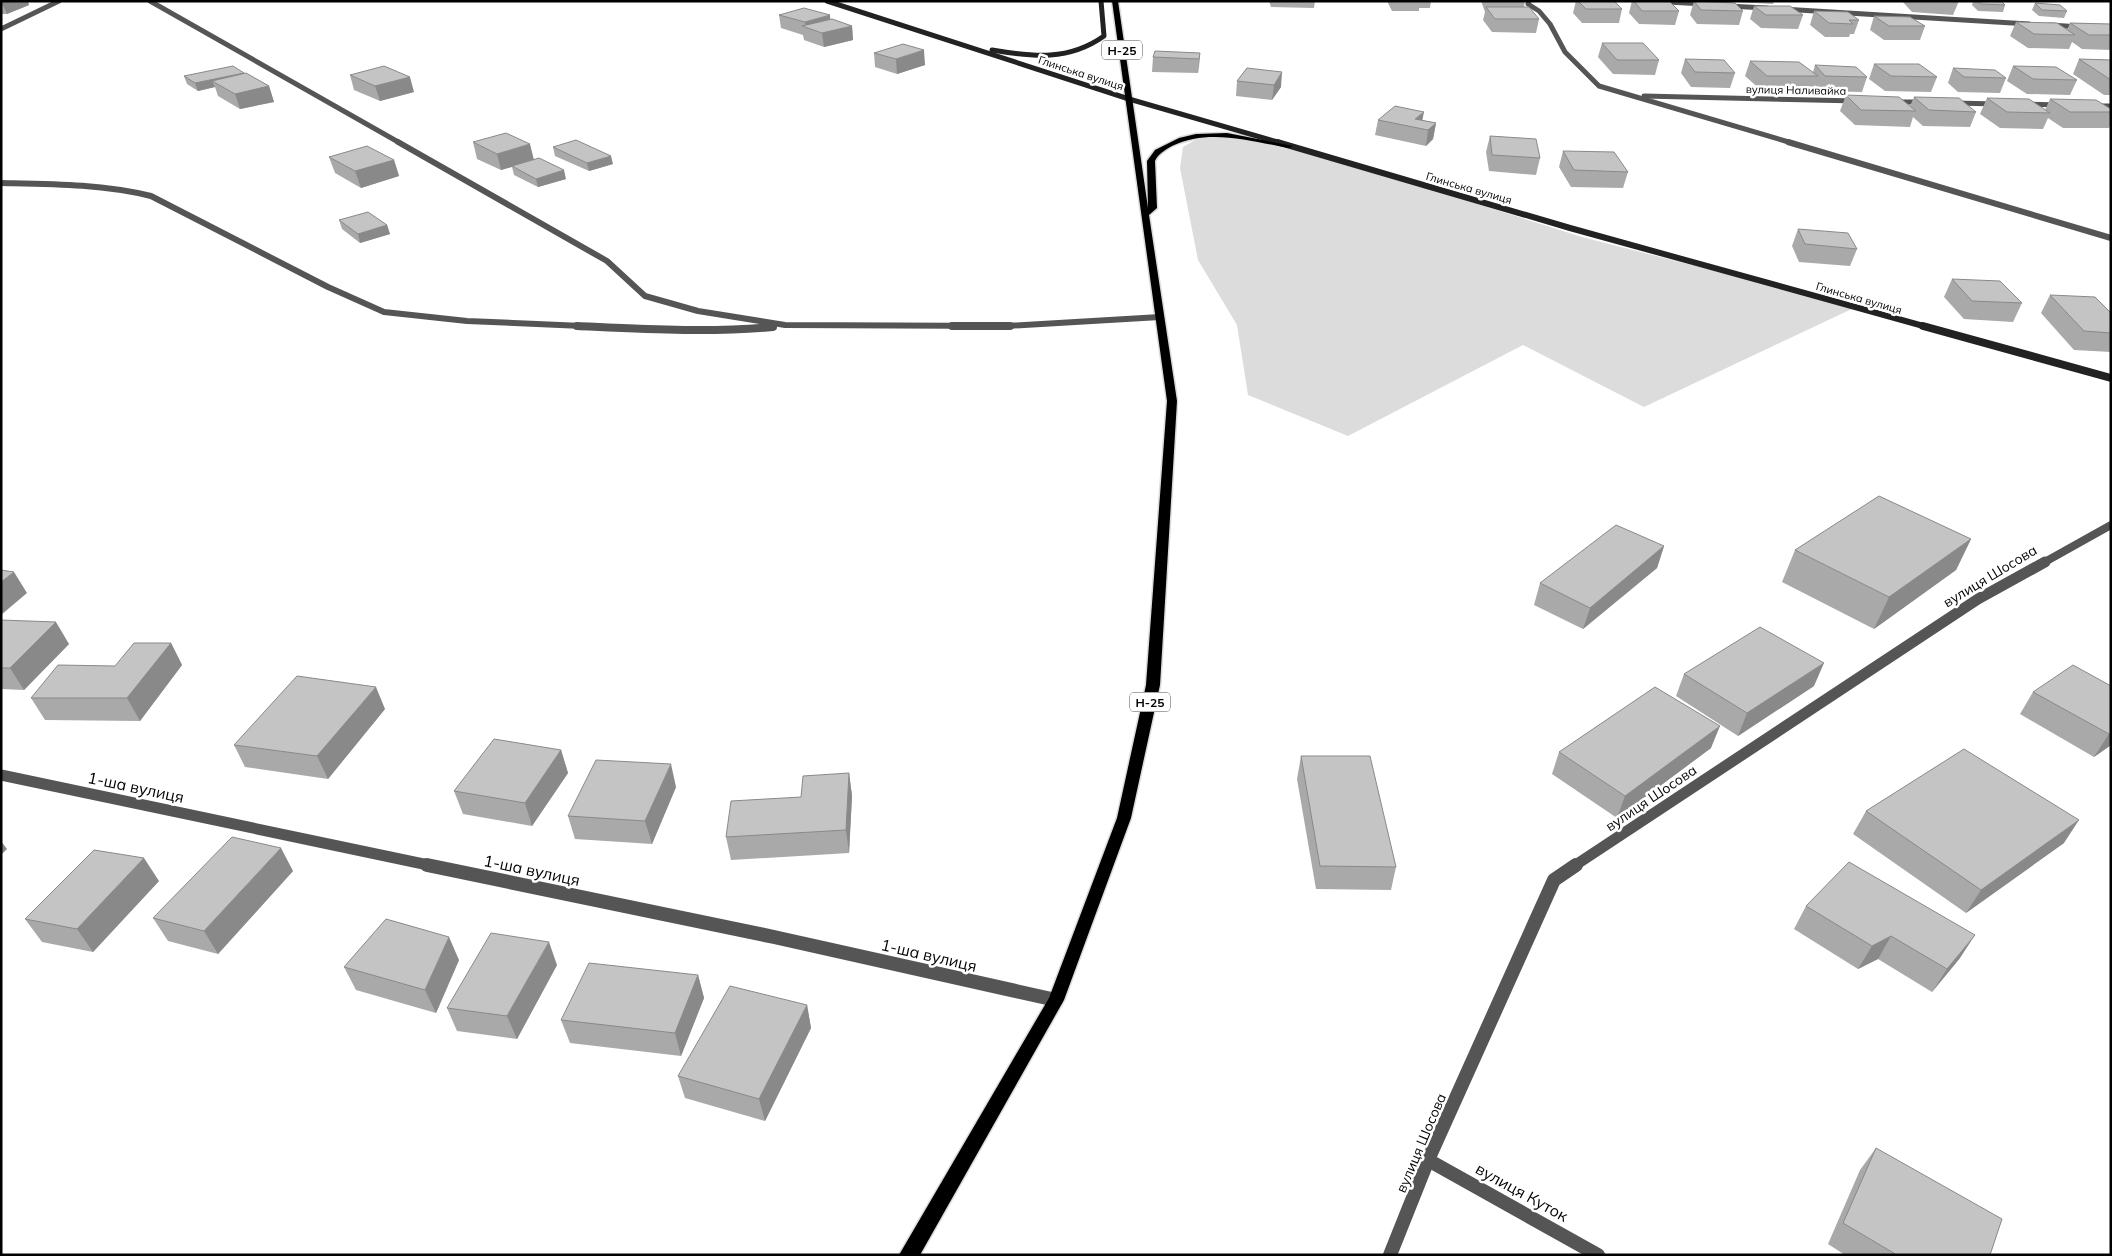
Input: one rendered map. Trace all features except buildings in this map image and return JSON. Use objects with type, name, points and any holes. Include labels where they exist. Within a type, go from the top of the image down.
[{"type":"main road","name":"Глинська вулиця","points":[[827,1],[1129,99],[1289,146],[1570,228],[2111,378]]},
{"type":"main road","points":[[960,44],[1033,55],[1068,52],[1089,47],[1104,36],[1101,1]]},
{"type":"main road","name":"Н-25","points":[[909,1255],[1056,1000],[1124,818],[1153,685],[1172,401],[1115,1]]},
{"type":"main road","points":[[1145,215],[1153,208],[1151,162],[1157,152],[1176,140],[1203,134],[1232,135],[1289,146]]},
{"type":"street","points":[[1,29],[59,1]]},
{"type":"street","points":[[150,1],[607,261],[645,296],[698,311],[785,325]]},
{"type":"street","points":[[1529,1],[1528,4],[1539,11],[1550,24],[1565,52],[1599,86],[2111,238]]},
{"type":"street","points":[[1648,1],[1709,5]]},
{"type":"street","points":[[1718,5],[2038,24]]},
{"type":"street","points":[[2047,25],[2092,28]]},
{"type":"street","name":"вулиця Наливайка","points":[[1630,96],[1866,101]]},
{"type":"street","points":[[1885,101],[1934,102]]},
{"type":"street","points":[[1944,103],[2003,104]]},
{"type":"street","points":[[2013,104],[2062,105]]},
{"type":"street","points":[[2091,106],[2111,106]]},
{"type":"street","points":[[1,183],[110,187],[152,196],[328,287],[384,312],[468,321],[652,329],[750,329],[785,325],[1006,326],[1160,317]]},
{"type":"street","name":"вулиця Шосова","points":[[1390,1255],[1428,1160],[1554,880],[1978,598],[2111,525]]},
{"type":"street","name":"1-ша вулиця","points":[[1,775],[237,826],[774,937],[1056,1000]]},
{"type":"street","name":"вулиця Куток","points":[[1428,1160],[1598,1255]]},
{"type":"shaded area","points":[[1222,133],[1242,134],[1360,167],[1582,237],[1856,307],[1644,407],[1523,345],[1348,436],[1248,395],[1237,325],[1198,260],[1180,168],[1183,147],[1197,139]]}]
